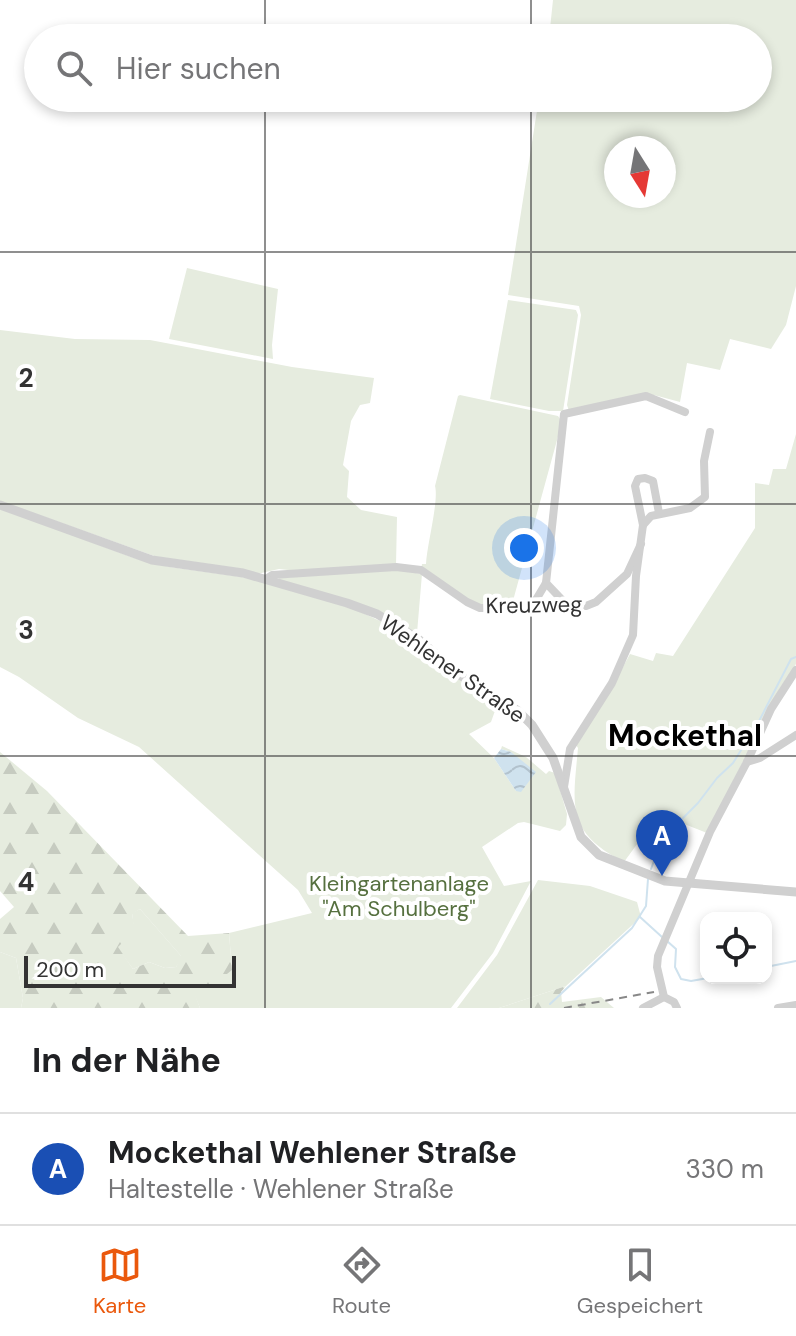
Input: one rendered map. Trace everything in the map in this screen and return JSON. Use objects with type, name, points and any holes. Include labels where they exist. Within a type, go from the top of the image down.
[{"type":"street","points":[[534,603],[546,583],[564,414],[646,396],[685,412]]},
{"type":"street","points":[[643,525],[651,516],[690,508],[705,497],[704,461],[710,432]]},
{"type":"street","points":[[564,787],[570,749],[612,683],[633,635],[643,525],[635,486],[638,479],[653,481],[659,513]]},
{"type":"street","name":"Wehlener Straße","points":[[0,505],[152,560],[266,579],[347,603],[401,627],[458,674],[517,710],[539,734],[553,758],[576,828],[591,849],[610,861],[653,877],[796,892]]},
{"type":"street","name":"Kreuzweg","points":[[266,579],[272,575],[396,567],[421,570],[480,608],[511,608],[534,603],[586,606],[596,602],[627,574],[641,544]]},
{"type":"street","points":[[546,583],[566,604]]},
{"type":"street","points":[[664,997],[657,967],[658,956],[710,832],[771,709],[796,670]]},
{"type":"street","points":[[747,762],[773,751],[796,735]]},
{"type":"street","points":[[758,739],[773,751]]},
{"type":"street","points":[[553,758],[570,749]]},
{"type":"street","points":[[643,1008],[664,997]]},
{"type":"street","points":[[664,997],[674,1002],[677,1008]]},
{"type":"street","points":[[778,1008],[796,1005]]},
{"type":"green space","points":[[553,0],[796,0],[796,286],[786,325],[771,349],[730,339],[720,370],[687,363],[680,402],[654,395],[569,411],[567,405],[581,315],[579,306],[508,295],[537,112],[772,112],[772,24],[550,24]]},
{"type":"green space","points":[[187,268],[278,289],[273,359],[169,339]]},
{"type":"green space","points":[[508,300],[576,310],[578,315],[563,411],[490,399]]},
{"type":"green space","points":[[0,330],[75,339],[150,340],[292,367],[374,378],[370,403],[360,405],[351,421],[343,465],[349,471],[347,497],[361,510],[397,517],[396,565],[297,571],[279,569],[257,574],[171,562],[0,501]]},
{"type":"green space","points":[[460,395],[558,416],[562,422],[511,608],[480,608],[421,570],[422,564],[426,564],[435,486]]},
{"type":"green space","points":[[796,434],[796,664],[780,688],[707,833],[659,814],[624,862],[591,840],[582,828],[575,801],[576,745],[630,654],[653,661],[656,653],[673,656],[755,528],[755,483],[769,485],[773,469],[786,469]]},
{"type":"green space","name":"Kleingartenanlage \"Am Schulberg\"","points":[[0,508],[131,557],[170,567],[242,577],[343,604],[400,630],[469,685],[475,696],[496,708],[491,722],[469,734],[494,758],[516,791],[511,752],[501,749],[502,746],[526,757],[546,774],[549,771],[555,773],[567,814],[566,825],[560,831],[518,823],[482,847],[504,886],[531,881],[493,953],[451,1008],[200,1008],[192,989],[232,970],[229,933],[312,913],[298,890],[139,747],[78,718],[0,667]]},
{"type":"green space","points":[[396,570],[422,574],[417,633],[377,611],[279,581],[279,578]]},
{"type":"green space","points":[[0,752],[47,791],[188,936],[229,933],[232,970],[213,985],[193,989],[200,1008],[21,1008],[23,998],[16,958],[0,952],[0,919],[14,907],[0,891]],"holes":[[[140,909],[181,956],[176,967],[165,968],[149,962],[133,969],[118,947],[135,930],[132,914]]]},
{"type":"green space","points":[[538,880],[590,886],[637,902],[641,917],[566,986],[499,1008],[457,1008],[497,955]]},
{"type":"green space","points":[[140,909],[182,957],[176,967],[165,968],[149,962],[133,969],[117,947],[134,930],[132,913]]},
{"type":"green space","points":[[0,952],[16,958],[23,998],[21,1008],[0,1008]]},
{"type":"green space","points":[[566,986],[561,992],[562,1002],[601,997],[614,1008],[499,1008]]},
{"type":"water","points":[[501,749],[511,752],[536,772],[521,792],[516,791],[494,758]]},
{"type":"waterway","points":[[651,869],[658,850],[677,824],[733,763],[791,659],[796,657]]},
{"type":"waterway","points":[[550,1004],[632,928],[646,906],[648,879]]},
{"type":"waterway","points":[[640,917],[662,937]]},
{"type":"waterway","points":[[667,941],[676,949],[675,967],[681,979],[700,979]]},
{"type":"waterway","points":[[772,966],[796,961]]},
{"type":"railway","points":[[564,1008],[654,992]]},
{"type":"place","name":"Mockethal Wehlener Straße","points":[[662,876]]},
{"type":"district","name":"Mockethal","points":[[685,735]]}]
